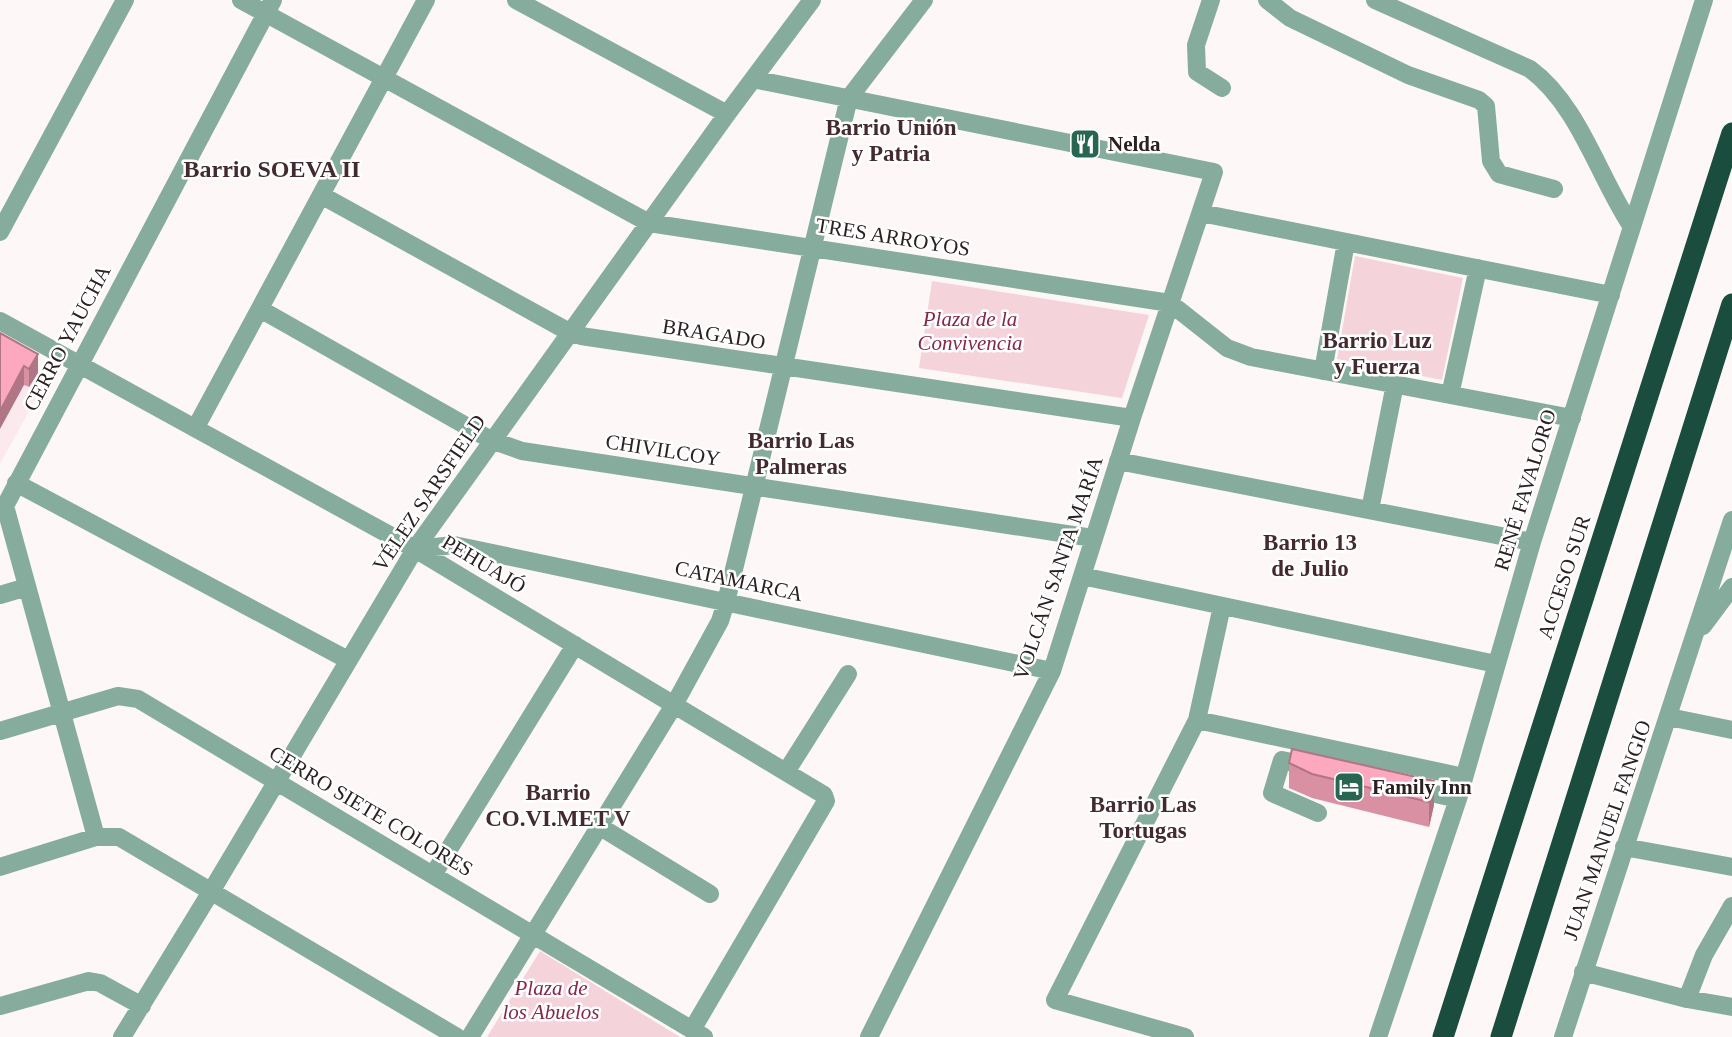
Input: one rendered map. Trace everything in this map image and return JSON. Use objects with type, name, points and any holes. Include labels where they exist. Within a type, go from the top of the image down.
[{"type":"highway","name":"ACCESO SUR","points":[[1443,1037],[1732,133]]},
{"type":"highway","points":[[1503,1037],[1732,304]]},
{"type":"highway","points":[[1429,1037],[1494,878]]},
{"type":"street","points":[[0,232],[125,0]]},
{"type":"street","name":"TRES ARROYOS","points":[[241,0],[270,7],[384,78],[649,223],[1170,303],[1227,348],[1239,353],[1572,418]]},
{"type":"street","points":[[196,427],[426,0]]},
{"type":"street","points":[[516,0],[727,114]]},
{"type":"street","points":[[470,1037],[674,705],[720,621],[849,98],[925,0]]},
{"type":"street","points":[[1211,0],[1196,45],[1197,72],[1222,89]]},
{"type":"street","points":[[1267,0],[1290,18],[1408,75],[1479,100],[1486,106],[1491,161],[1499,174],[1554,190]]},
{"type":"street","points":[[1376,0],[1530,69],[1546,81],[1578,128],[1632,227]]},
{"type":"street","name":"RENÉ FAVALORO","points":[[1378,1037],[1458,799],[1532,542],[1704,0]]},
{"type":"street","name":"VÉLEZ SARSFIELD","points":[[122,1037],[415,549],[753,79],[804,3]]},
{"type":"street","name":"CERRO YAUCHA","points":[[96,837],[5,506],[270,7]]},
{"type":"street","points":[[753,79],[849,98]]},
{"type":"street","name":"VOLCÁN SANTA MARÍA","points":[[849,98],[1214,172],[1052,671],[869,1037]]},
{"type":"street","name":"BRAGADO","points":[[321,195],[571,332],[783,368],[1132,418]]},
{"type":"street","points":[[1201,213],[1611,295]]},
{"type":"street","points":[[1323,371],[1346,242]]},
{"type":"street","points":[[1450,395],[1478,268]]},
{"type":"street","name":"CHIVILCOY","points":[[260,309],[491,440],[522,451],[1093,538]]},
{"type":"street","name":"PEHUAJÓ","points":[[0,321],[415,549],[786,772],[826,799],[698,1033]]},
{"type":"street","points":[[1370,510],[1395,384]]},
{"type":"street","points":[[1118,461],[1532,542]]},
{"type":"street","points":[[16,483],[348,660]]},
{"type":"street","name":"JUAN MANUEL FANGIO","points":[[1563,1037],[1732,520]]},
{"type":"street","name":"CATAMARCA","points":[[415,549],[454,545],[1052,671]]},
{"type":"street","points":[[1082,576],[1496,664]]},
{"type":"street","points":[[0,595],[27,587]]},
{"type":"street","name":"JUAN MANUEL FANGIO","points":[[1695,637],[1726,604],[1732,587]]},
{"type":"street","points":[[1185,1037],[1150,1032],[1055,1000],[1197,720],[1222,606]]},
{"type":"street","points":[[433,875],[575,645]]},
{"type":"street","points":[[786,772],[848,674]]},
{"type":"street","name":"CERRO SIETE COLORES","points":[[0,731],[118,696],[132,696],[278,780],[698,1033]]},
{"type":"street","points":[[1669,717],[1732,730]]},
{"type":"street","points":[[1197,720],[1464,777]]},
{"type":"street","points":[[1318,813],[1272,793],[1282,760],[1323,769]]},
{"type":"street","points":[[1390,784],[1458,799]]},
{"type":"street","points":[[599,826],[710,894]]},
{"type":"street","points":[[0,867],[96,837],[119,837],[457,1037]]},
{"type":"street","points":[[1624,847],[1732,867]]},
{"type":"street","points":[[1687,999],[1704,955],[1732,905]]},
{"type":"street","points":[[1583,972],[1687,999],[1732,1007]]},
{"type":"street","points":[[0,1006],[89,981],[142,1006]]},
{"type":"shaded area","points":[[0,351],[47,378],[0,464]]},
{"type":"green space","points":[[1355,256],[1463,278],[1442,380],[1337,359]]},
{"type":"green space","name":"Plaza de la Convivencia","points":[[932,281],[1149,315],[1122,398],[919,368]]},
{"type":"green space","name":"Plaza de los Abuelos","points":[[540,951],[680,1037],[487,1037]]},
{"type":"building","points":[[0,333],[38,354],[29,369],[24,366],[0,411]]},
{"type":"building","points":[[1292,749],[1434,781],[1429,802],[1312,774],[1289,763]]},
{"type":"place","name":"Nelda","points":[[1085,144]]},
{"type":"place","name":"Family Inn","points":[[1349,787]]},
{"type":"district","name":"Barrio Unión y Patria","points":[[891,140]]},
{"type":"district","name":"Barrio SOEVA II","points":[[272,169]]},
{"type":"district","name":"Barrio Luz y Fuerza","points":[[1377,353]]},
{"type":"district","name":"Barrio Las Palmeras","points":[[801,453]]},
{"type":"district","name":"Barrio 13 de Julio","points":[[1310,555]]},
{"type":"district","name":"Barrio CO.VI.MET V","points":[[558,805]]},
{"type":"district","name":"Barrio Las Tortugas","points":[[1143,817]]}]
